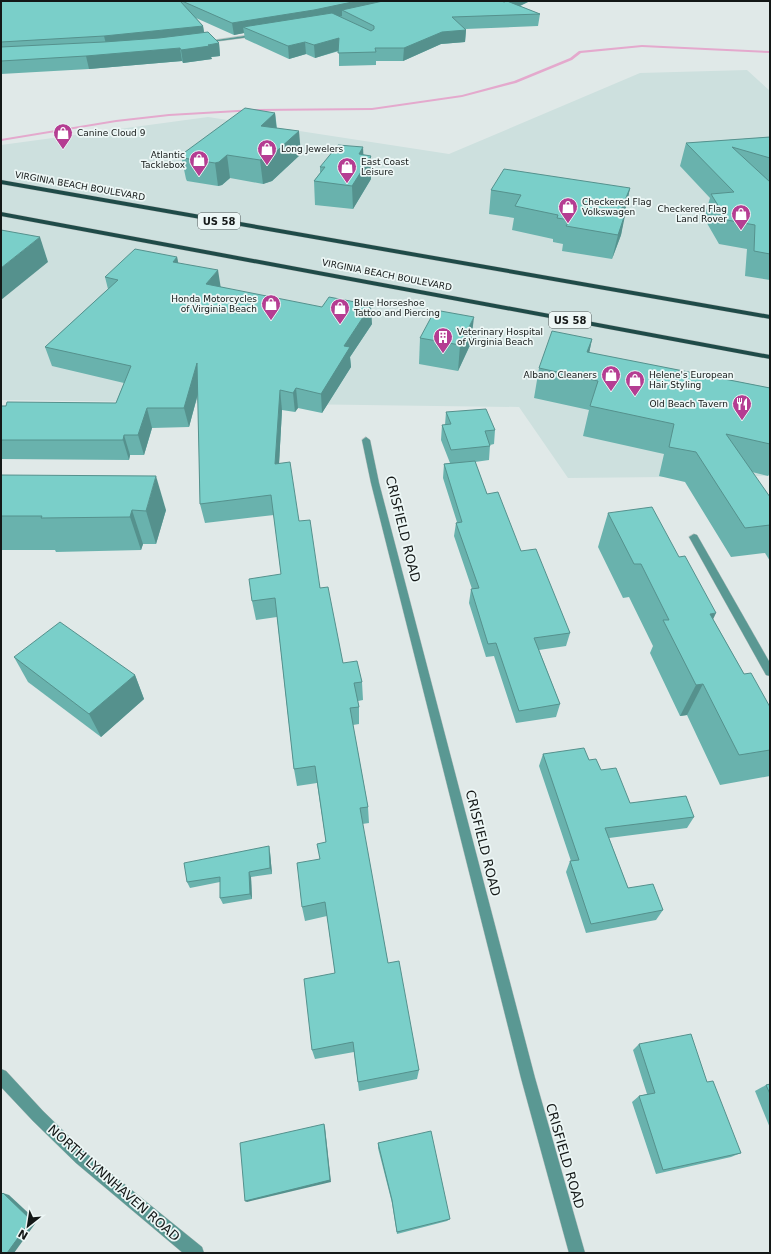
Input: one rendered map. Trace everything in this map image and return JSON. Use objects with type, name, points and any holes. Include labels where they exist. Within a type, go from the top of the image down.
[{"type":"main road","name":"VIRGINIA BEACH BOULEVARD","points":[[1,182],[770,317]]},
{"type":"main road","points":[[1,189],[9,184]]},
{"type":"main road","name":"VIRGINIA BEACH BOULEVARD","points":[[1,214],[770,357]]},
{"type":"street","points":[[201,42],[262,34]]},
{"type":"street","name":"CRISFIELD ROAD","points":[[366,440],[375,483],[528,1078],[577,1253]]},
{"type":"street","points":[[694,537],[769,666]]},
{"type":"street","name":"NORTH LYNNHAVEN ROAD","points":[[1,1076],[38,1116],[81,1158],[196,1253]]},
{"type":"shaded area","points":[[747,70],[770,91],[770,476],[568,478],[519,407],[1,400],[1,145],[208,117],[449,154],[640,73]]},
{"type":"building","points":[[1,1],[180,1],[203,26],[104,36],[1,42]]},
{"type":"building","points":[[182,1],[357,1],[314,10],[232,23]]},
{"type":"building","points":[[383,1],[507,1],[540,14],[452,17],[466,30],[442,32],[404,48],[375,48],[376,52],[338,53],[339,38],[314,45],[305,42],[288,46],[243,27],[332,13],[371,31],[374,29],[374,26],[342,10]]},
{"type":"building","points":[[208,32],[219,43],[208,45],[210,46],[181,50],[180,48],[1,61],[1,47],[104,42],[159,38]]},
{"type":"building","points":[[245,108],[275,113],[261,126],[299,131],[270,157],[260,160],[227,155],[219,162],[215,163],[183,158],[185,156],[181,155]]},
{"type":"building","points":[[770,137],[770,158],[732,147],[770,182],[770,254],[754,251],[755,225],[727,220],[711,194],[734,192],[686,143]]},
{"type":"building","points":[[338,145],[363,147],[359,154],[371,156],[352,186],[314,181],[325,167],[320,167]]},
{"type":"building","points":[[504,169],[630,188],[621,210],[626,211],[618,235],[566,226],[570,220],[557,218],[558,215],[515,206],[521,195],[491,190]]},
{"type":"building","points":[[1,230],[40,237],[1,268]]},
{"type":"building","points":[[135,249],[177,257],[173,262],[218,270],[206,284],[322,307],[329,297],[371,305],[344,346],[350,347],[321,394],[296,388],[293,393],[280,390],[275,464],[290,462],[299,521],[310,520],[320,588],[328,587],[343,663],[357,661],[362,682],[354,683],[359,707],[350,708],[368,807],[360,808],[388,963],[399,961],[419,1070],[358,1082],[353,1042],[312,1050],[304,979],[335,973],[325,902],[302,907],[297,863],[320,859],[317,844],[326,842],[315,766],[294,769],[275,598],[252,601],[249,579],[281,574],[271,495],[200,504],[197,363],[184,408],[147,408],[138,435],[124,435],[123,440],[1,440],[1,406],[6,406],[7,402],[116,403],[131,366],[45,347],[118,280],[105,277]]},
{"type":"building","points":[[435,310],[474,317],[460,345],[420,338]]},
{"type":"building","points":[[552,331],[592,339],[587,352],[770,388],[770,444],[726,434],[770,497],[770,525],[745,528],[696,452],[669,447],[674,424],[590,406],[598,381],[539,368]]},
{"type":"building","points":[[486,409],[495,430],[485,431],[490,446],[451,450],[442,425],[451,424],[446,412]]},
{"type":"building","points":[[475,461],[487,494],[498,492],[521,551],[536,549],[570,633],[534,638],[560,704],[519,711],[496,643],[488,644],[471,589],[479,588],[456,523],[462,522],[444,464]]},
{"type":"building","points":[[1,475],[156,476],[146,511],[132,510],[130,517],[41,518],[42,516],[1,516]]},
{"type":"building","points":[[652,507],[679,557],[685,556],[716,613],[710,614],[744,674],[751,673],[770,707],[770,750],[739,755],[703,684],[696,685],[663,620],[669,620],[641,564],[634,564],[608,513]]},
{"type":"building","points":[[60,622],[135,675],[89,714],[14,657]]},
{"type":"building","points":[[584,748],[589,760],[596,759],[601,770],[616,768],[630,803],[686,796],[694,817],[605,828],[628,888],[653,884],[663,910],[591,924],[570,861],[579,860],[543,754]]},
{"type":"building","points":[[269,846],[270,868],[249,872],[250,894],[220,898],[220,877],[187,882],[184,863]]},
{"type":"building","points":[[691,1034],[707,1082],[713,1081],[741,1153],[663,1170],[639,1096],[655,1093],[639,1044]]},
{"type":"building","points":[[770,1084],[770,1094],[766,1085]]},
{"type":"building","points":[[324,1124],[330,1180],[245,1201],[240,1143]]},
{"type":"building","points":[[431,1131],[450,1219],[397,1232],[392,1200],[378,1143]]},
{"type":"building","points":[[3,1193],[31,1220],[7,1253],[1,1253],[1,1195]]},
{"type":"waterway","points":[[1,140],[116,121],[169,115],[255,110],[372,109],[462,96],[515,82],[571,59],[580,52],[642,46],[770,52]]},
{"type":"place","name":"Canine Cloud 9","points":[[63,150]]},
{"type":"place","name":"Long Jewelers","points":[[267,166]]},
{"type":"place","name":"Atlantic Tacklebox","points":[[199,177]]},
{"type":"place","name":"East Coast Leisure","points":[[347,184]]},
{"type":"place","name":"Checkered Flag Volkswagen","points":[[568,224]]},
{"type":"place","name":"Checkered Flag Land Rover","points":[[741,231]]},
{"type":"place","name":"Honda Motorcycles of Virginia Beach","points":[[271,321]]},
{"type":"place","name":"Blue Horseshoe Tattoo and Piercing","points":[[340,325]]},
{"type":"place","name":"Veterinary Hospital of Virginia Beach","points":[[443,354]]},
{"type":"place","name":"Albano Cleaners","points":[[611,392]]},
{"type":"place","name":"Helene's European Hair Styling","points":[[635,397]]},
{"type":"place","name":"Old Beach Tavern","points":[[742,421]]}]
